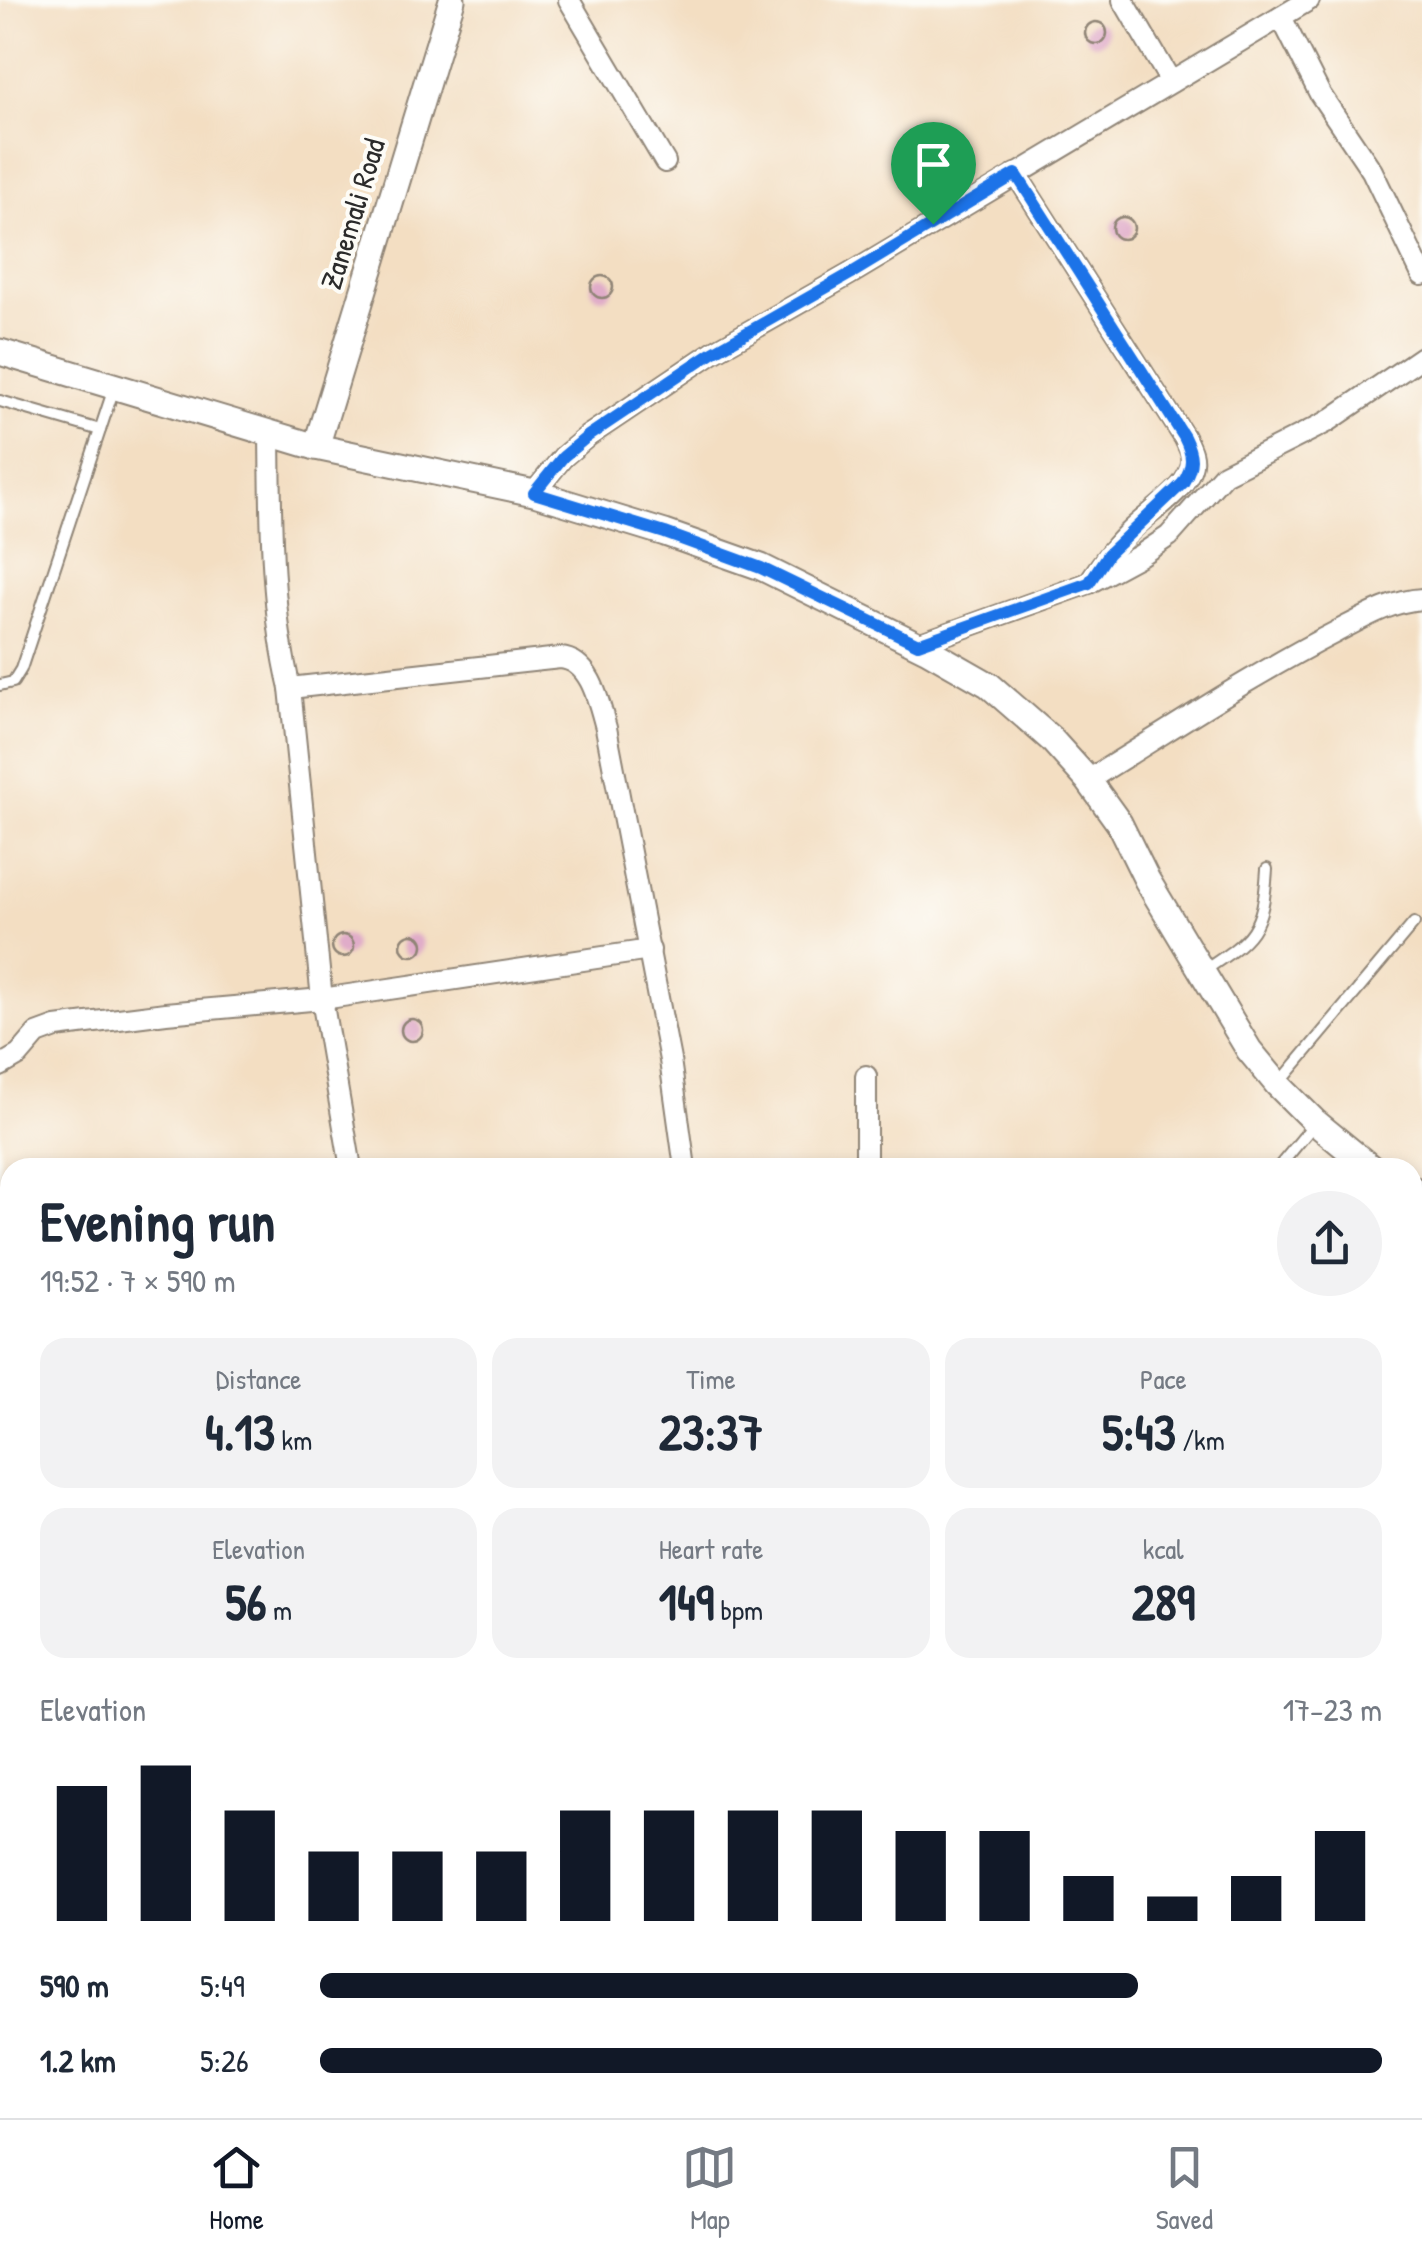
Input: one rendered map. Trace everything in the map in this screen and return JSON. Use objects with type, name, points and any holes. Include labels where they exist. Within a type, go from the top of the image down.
[{"type":"street","name":"Zanemali Road","points":[[316,447],[452,0]]},
{"type":"street","points":[[569,0],[664,162]]},
{"type":"street","points":[[1122,0],[1171,82]]},
{"type":"street","points":[[534,493],[563,457],[588,436],[713,352],[1309,0]]},
{"type":"street","points":[[1281,17],[1320,94],[1372,171],[1422,275]]},
{"type":"street","points":[[1016,174],[1184,437],[1193,460],[1183,483],[1118,543],[1089,583]]},
{"type":"street","points":[[0,352],[316,447],[534,493],[665,533],[761,568],[918,644],[1001,695],[1051,738],[1088,780],[1119,824],[1147,880],[1250,1050],[1315,1122],[1360,1158]]},
{"type":"street","points":[[918,644],[1089,583],[1160,543],[1186,520],[1224,474],[1327,422],[1422,357]]},
{"type":"street","points":[[270,432],[280,647],[290,688],[322,999],[349,1158]]},
{"type":"street","points":[[1088,780],[1284,659],[1377,611],[1406,600],[1422,599]]},
{"type":"street","points":[[290,688],[560,658],[573,660],[591,683],[606,728],[670,1060],[684,1158]]},
{"type":"street","points":[[0,1066],[19,1055],[38,1034],[56,1027],[322,999],[650,950]]},
{"type":"street","points":[[866,1076],[866,1158]]},
{"type":"lane","points":[[0,685],[13,682],[21,669],[114,387]]},
{"type":"lane","points":[[0,401],[100,430]]},
{"type":"lane","points":[[1201,972],[1254,931],[1264,906],[1267,869]]},
{"type":"lane","points":[[1278,1085],[1414,923]]},
{"type":"lane","points":[[1286,1158],[1315,1122]]},
{"type":"building","points":[[1096,22],[1104,25],[1104,41],[1096,44],[1088,41],[1085,33],[1088,25]]},
{"type":"building","points":[[1123,217],[1131,220],[1131,236],[1123,239],[1115,236],[1112,228],[1115,220]]},
{"type":"building","points":[[602,276],[610,279],[610,295],[602,298],[594,295],[591,287],[594,279]]},
{"type":"building","points":[[412,934],[420,937],[420,953],[412,956],[404,953],[401,945],[404,937]]},
{"type":"building","points":[[343,935],[351,938],[351,954],[343,957],[335,954],[332,946],[335,938]]},
{"type":"building","points":[[412,1019],[420,1022],[420,1038],[412,1041],[404,1038],[401,1030],[404,1022]]},
{"type":"route","points":[[1016,174],[1190,449],[1191,470],[1183,483],[1128,532],[1089,583],[918,644],[761,568],[665,533],[534,493],[563,457],[588,436],[713,352],[933,224],[1016,174]]}]
